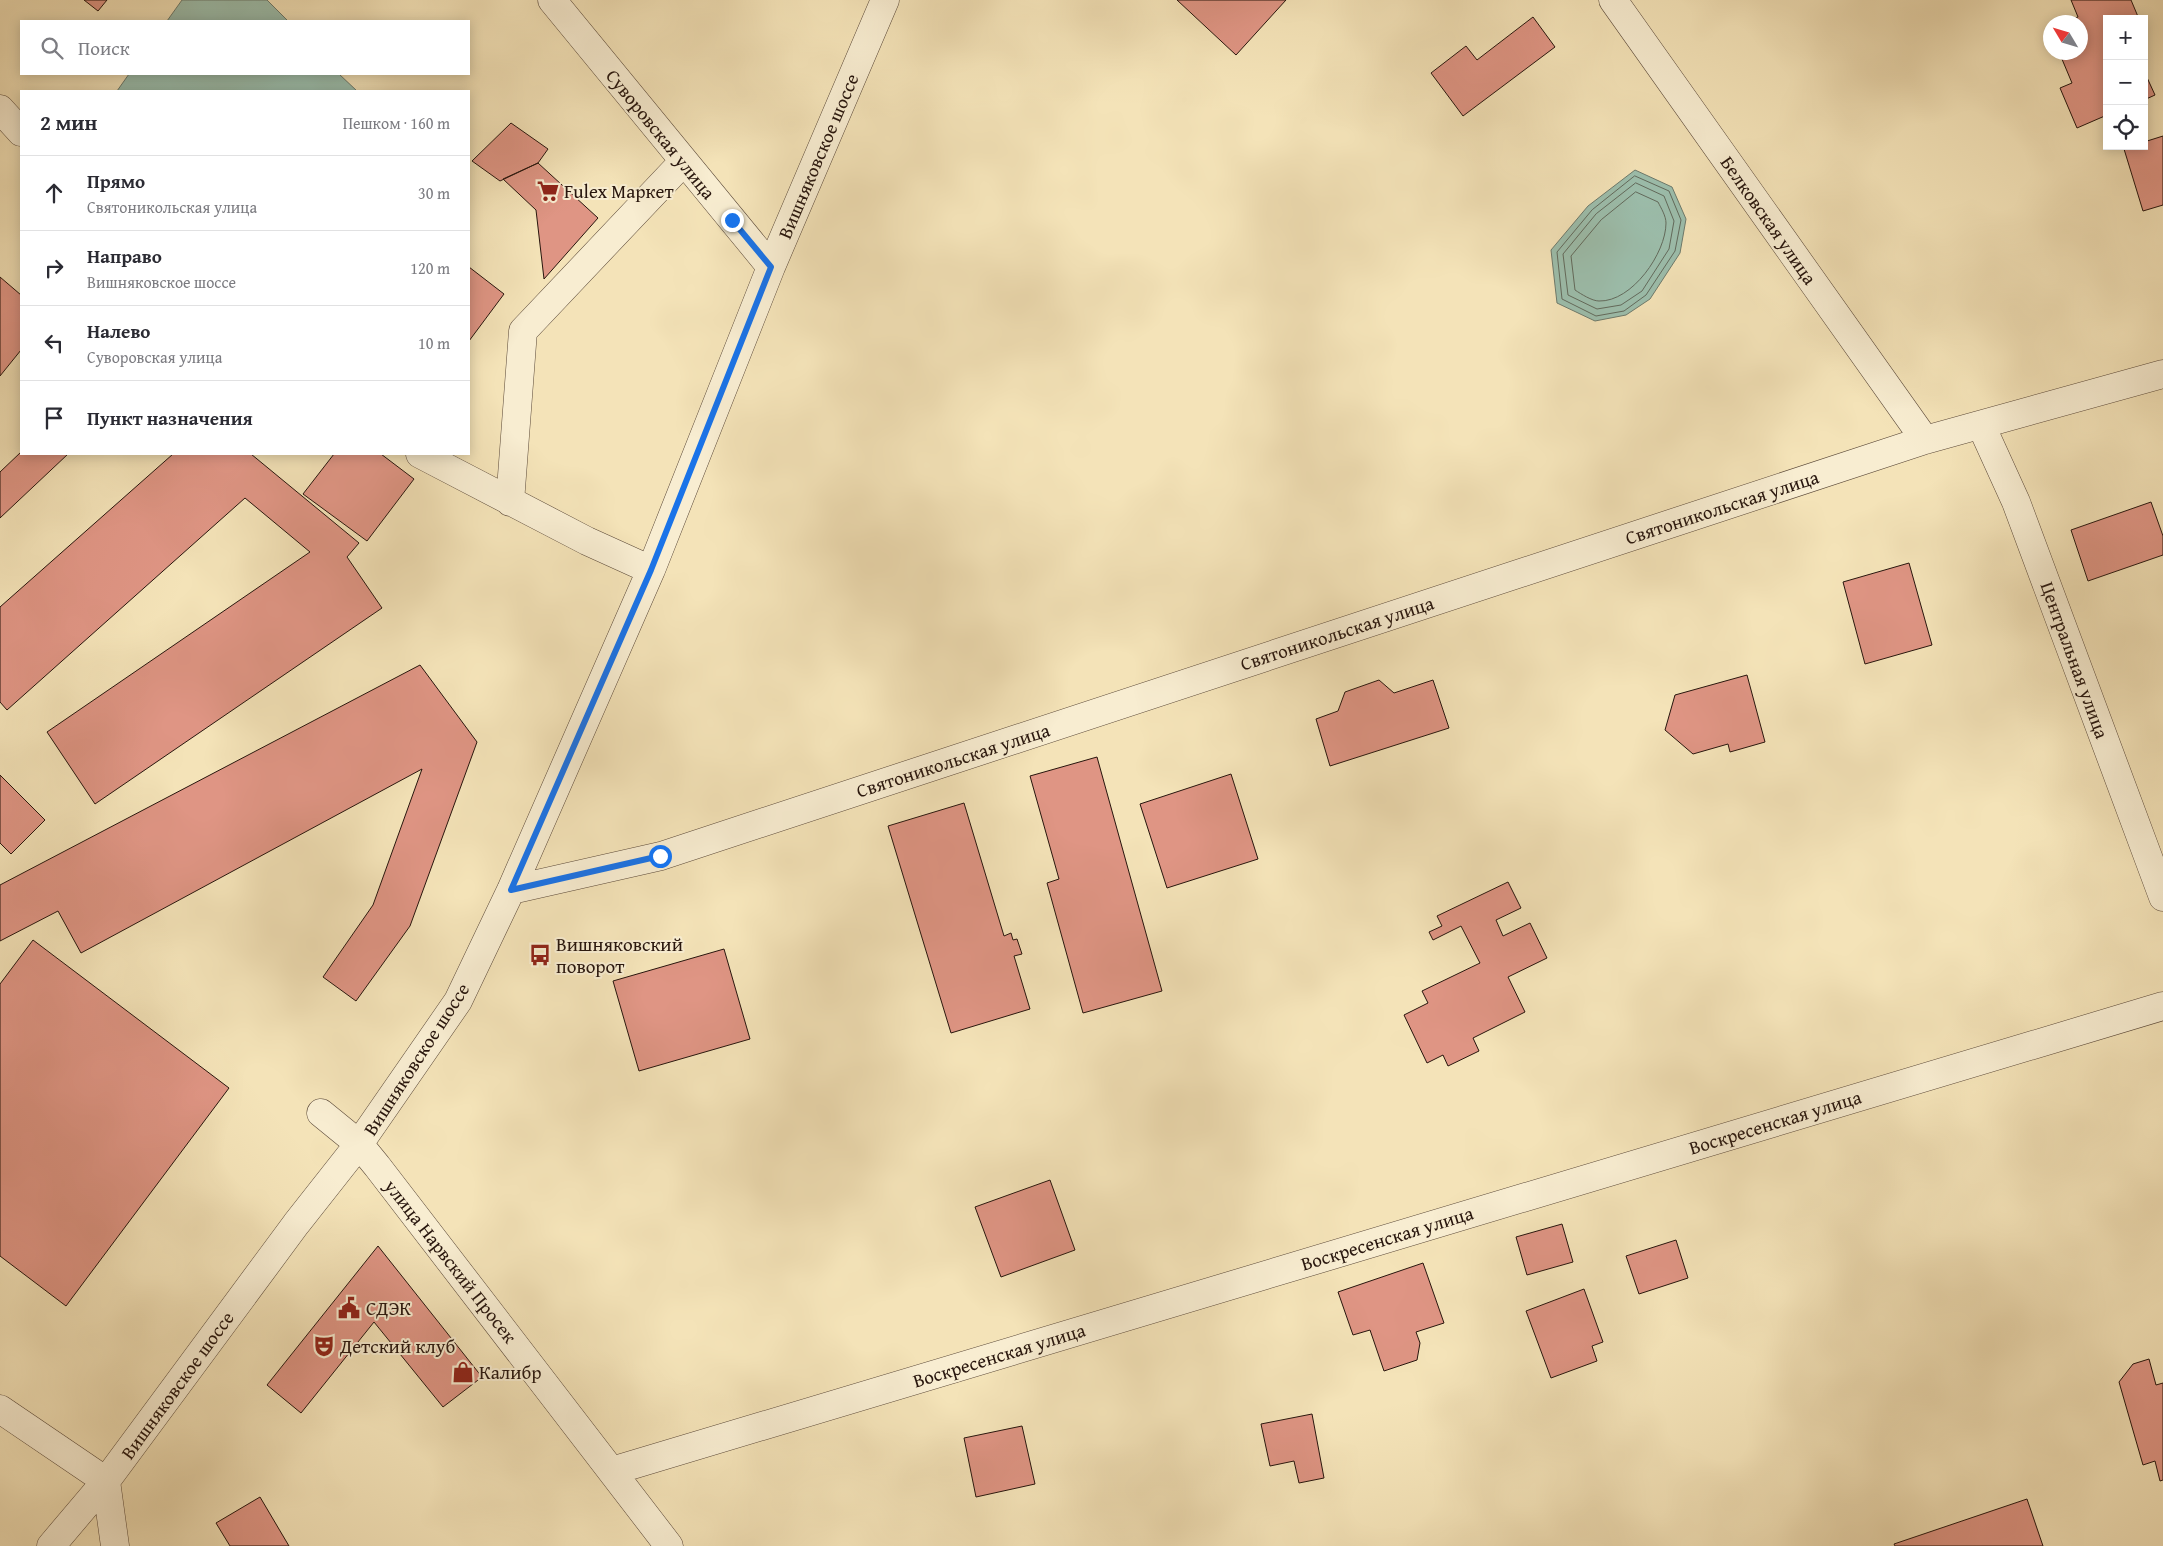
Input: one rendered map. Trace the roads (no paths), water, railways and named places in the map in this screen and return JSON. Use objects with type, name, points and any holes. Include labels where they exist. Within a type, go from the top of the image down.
[{"type":"street","name":"Суворовская улица","points":[[552,0],[771,267]]},
{"type":"street","name":"Вишняковское шоссе","points":[[51,1546],[106,1481],[296,1224],[359,1144],[458,1001],[511,890],[651,570],[771,267],[885,0]]},
{"type":"street","name":"Белковская улица","points":[[1613,0],[1924,440]]},
{"type":"street","points":[[0,109],[20,131]]},
{"type":"street","points":[[510,502],[523,331],[684,161]]},
{"type":"street","name":"Святоникольская улица","points":[[511,890],[660,856],[1924,440],[2163,374]]},
{"type":"street","name":"Центральная улица","points":[[1981,425],[2016,502],[2163,897]]},
{"type":"street","points":[[422,455],[587,541],[651,570]]},
{"type":"street","name":"Воскресенская улица","points":[[612,1471],[2163,1006]]},
{"type":"street","name":"улица Нарвский Просек","points":[[321,1113],[359,1144],[669,1546]]},
{"type":"street","points":[[0,1409],[106,1481],[115,1546]]},
{"type":"water","points":[[182,0],[267,0],[287,20],[168,20]]},
{"type":"water","points":[[128,75],[340,75],[356,90],[118,90]]},
{"type":"water","points":[[1635,170],[1672,187],[1686,219],[1680,253],[1650,299],[1626,315],[1595,321],[1557,303],[1551,250],[1588,206]]},
{"type":"place","name":"Fulex Маркет","points":[[548,191]]},
{"type":"place","name":"Вишняковский поворот","points":[[540,955]]},
{"type":"place","name":"СДЭК","points":[[349,1308]]},
{"type":"place","name":"Детский клуб","points":[[324,1346]]},
{"type":"place","name":"Калибр","points":[[463,1372]]}]
